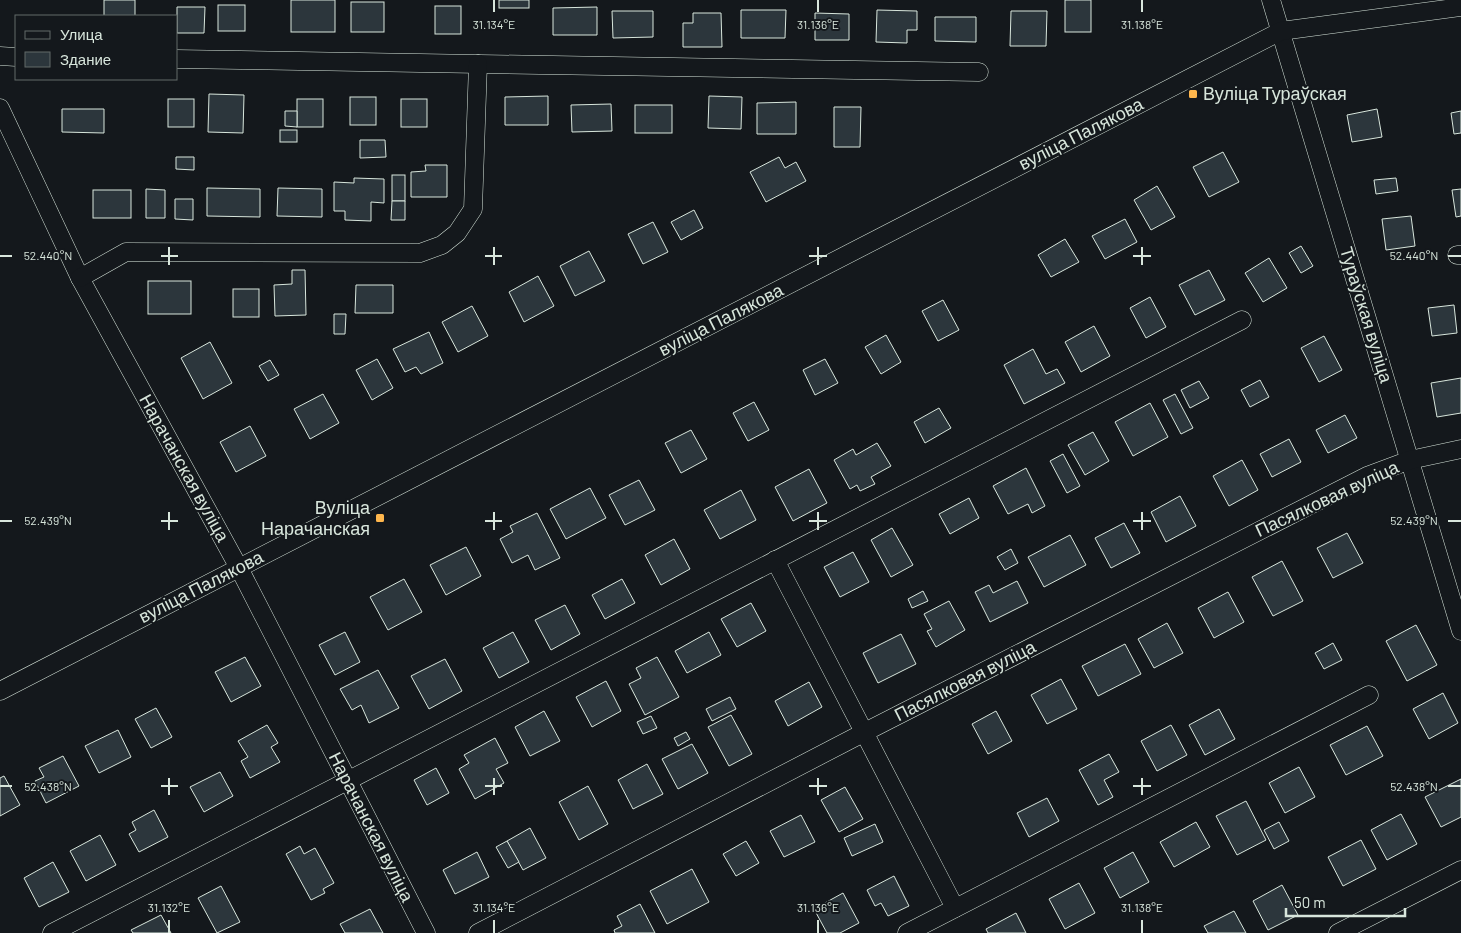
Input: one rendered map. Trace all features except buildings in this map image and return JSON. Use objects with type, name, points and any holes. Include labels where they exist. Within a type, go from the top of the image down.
[{"type":"street","name":"Тураўская вуліца","points":[[1271,0],[1461,631]]},
{"type":"street","name":"вуліца Палякова","points":[[0,691],[1281,31],[1461,7]]},
{"type":"street","points":[[0,56],[15,57]]},
{"type":"street","points":[[178,59],[979,72]]},
{"type":"street","points":[[80,278],[126,252],[420,253],[442,245],[456,233],[473,209],[478,64]]},
{"type":"street","name":"Нарачанская вуліца","points":[[0,108],[80,278],[238,568],[426,933]]},
{"type":"street","points":[[52,933],[1242,320]]},
{"type":"street","name":"Пасялковая вуліца","points":[[478,933],[865,732],[1367,476],[1410,460],[1461,449]]},
{"type":"street","points":[[775,560],[955,908]]},
{"type":"street","points":[[907,933],[1369,695]]},
{"type":"street","points":[[1338,933],[1461,870]]},
{"type":"place","name":"Вуліца Тураўская","points":[[1193,94]]},
{"type":"place","name":"Вуліца Нарачанская","points":[[380,518]]}]
